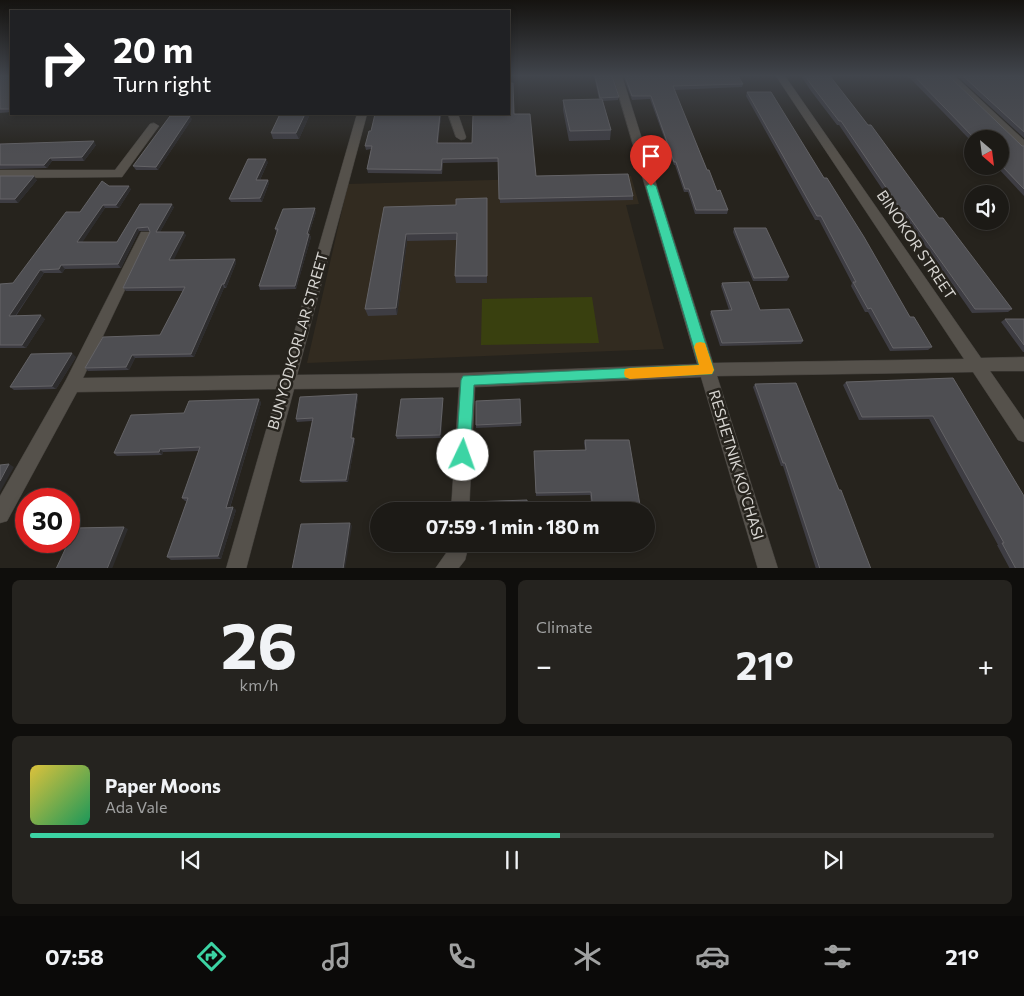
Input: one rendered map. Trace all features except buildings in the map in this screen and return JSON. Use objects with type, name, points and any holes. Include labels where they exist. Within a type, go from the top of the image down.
[{"type":"street","name":"RESHETNIK KO'CHASI","points":[[625,103],[768,568]]},
{"type":"street","name":"BINOKOR STREET","points":[[799,103],[980,366],[1024,434]]},
{"type":"street","points":[[978,103],[1024,146]]},
{"type":"street","name":"BUNYODKORLAR STREET","points":[[236,568],[286,382],[362,115]]},
{"type":"street","points":[[452,115],[461,137]]},
{"type":"street","points":[[0,174],[118,174],[154,126]]},
{"type":"street","points":[[0,514],[72,385],[144,236]]},
{"type":"street","points":[[72,385],[467,380],[707,370],[1024,364]]},
{"type":"street","points":[[460,502],[467,380]]},
{"type":"street","points":[[445,568],[458,552]]},
{"type":"shaded area","points":[[631,176],[639,204],[626,205],[664,349],[307,363],[348,184]]},
{"type":"green space","points":[[592,297],[599,343],[481,345],[482,299]]},
{"type":"slow traffic","points":[[630,373],[707,370],[700,347]]},
{"type":"route","points":[[463,455],[467,380],[707,370],[651,186]]}]
